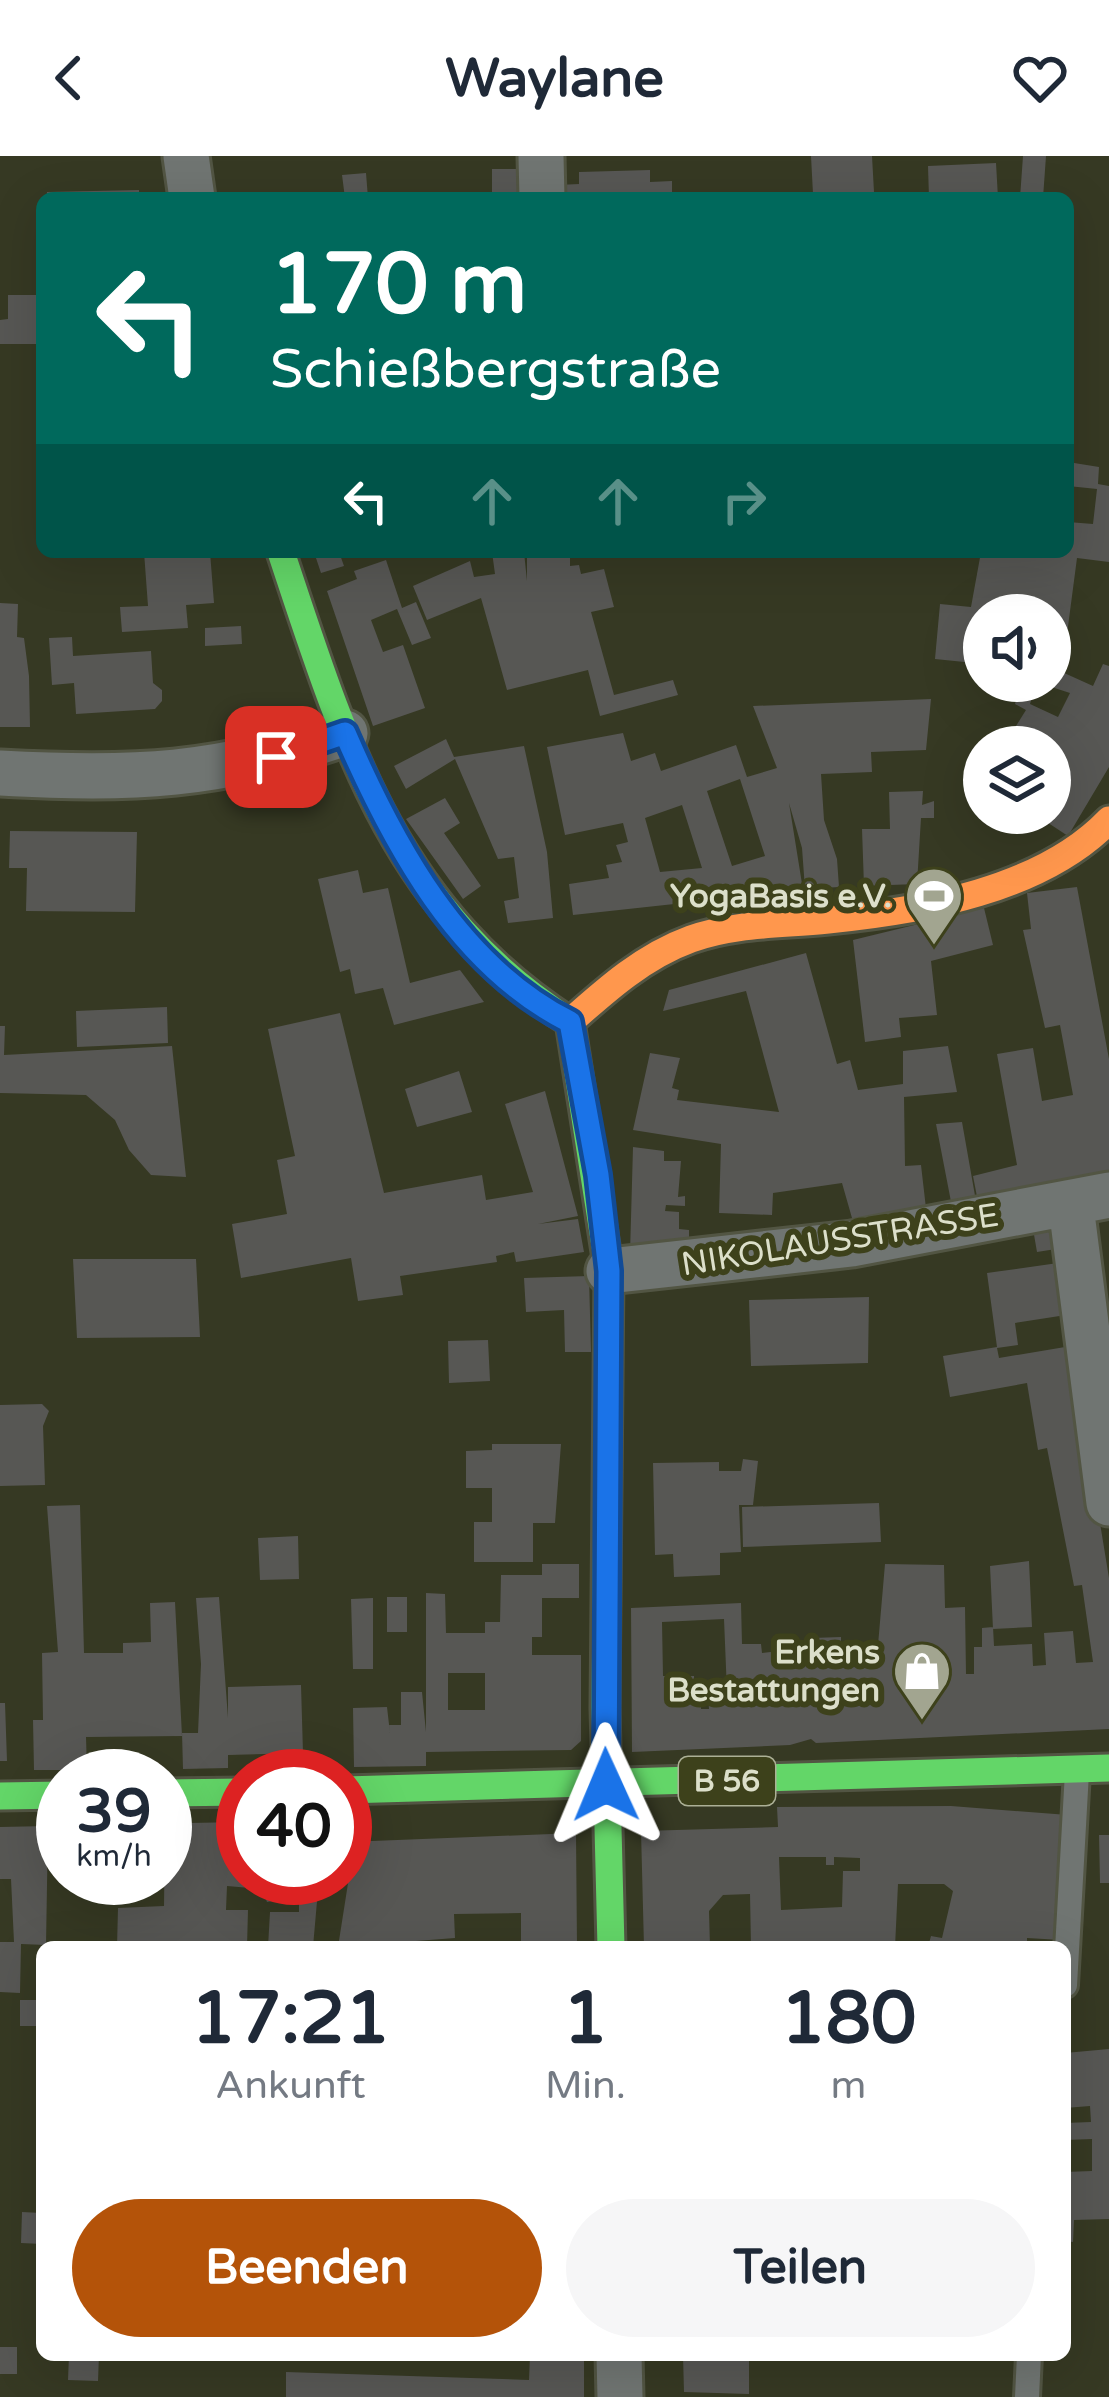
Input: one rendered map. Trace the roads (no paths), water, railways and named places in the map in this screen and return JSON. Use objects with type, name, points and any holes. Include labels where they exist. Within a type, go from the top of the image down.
[{"type":"street","points":[[187,156],[191,192]]},
{"type":"street","points":[[541,156],[542,192]]},
{"type":"street","points":[[283,558],[345,733],[390,831],[446,912],[508,987],[570,1022]]},
{"type":"street","points":[[0,773],[182,774],[276,757],[345,733]]},
{"type":"street","points":[[570,1022],[639,964],[687,940],[742,927],[897,909],[1100,850]]},
{"type":"street","points":[[570,1022],[598,1175],[609,1271],[606,1785],[610,1941]]},
{"type":"street","name":"NIKOLAUSSTRASSE","points":[[609,1271],[852,1244],[1090,1200],[1109,1503]]},
{"type":"street","name":"B 56","points":[[372,1789],[1109,1768]]},
{"type":"street","points":[[0,1796],[36,1795]]},
{"type":"street","points":[[619,2361],[620,2397]]},
{"type":"lane","points":[[1067,1941],[1077,1770]]},
{"type":"lane","points":[[1027,2397],[1029,2361]]},
{"type":"place","name":"YogaBasis e.V.","points":[[934,947]]},
{"type":"place","name":"Erkens Bestattungen","points":[[922,1722]]}]
